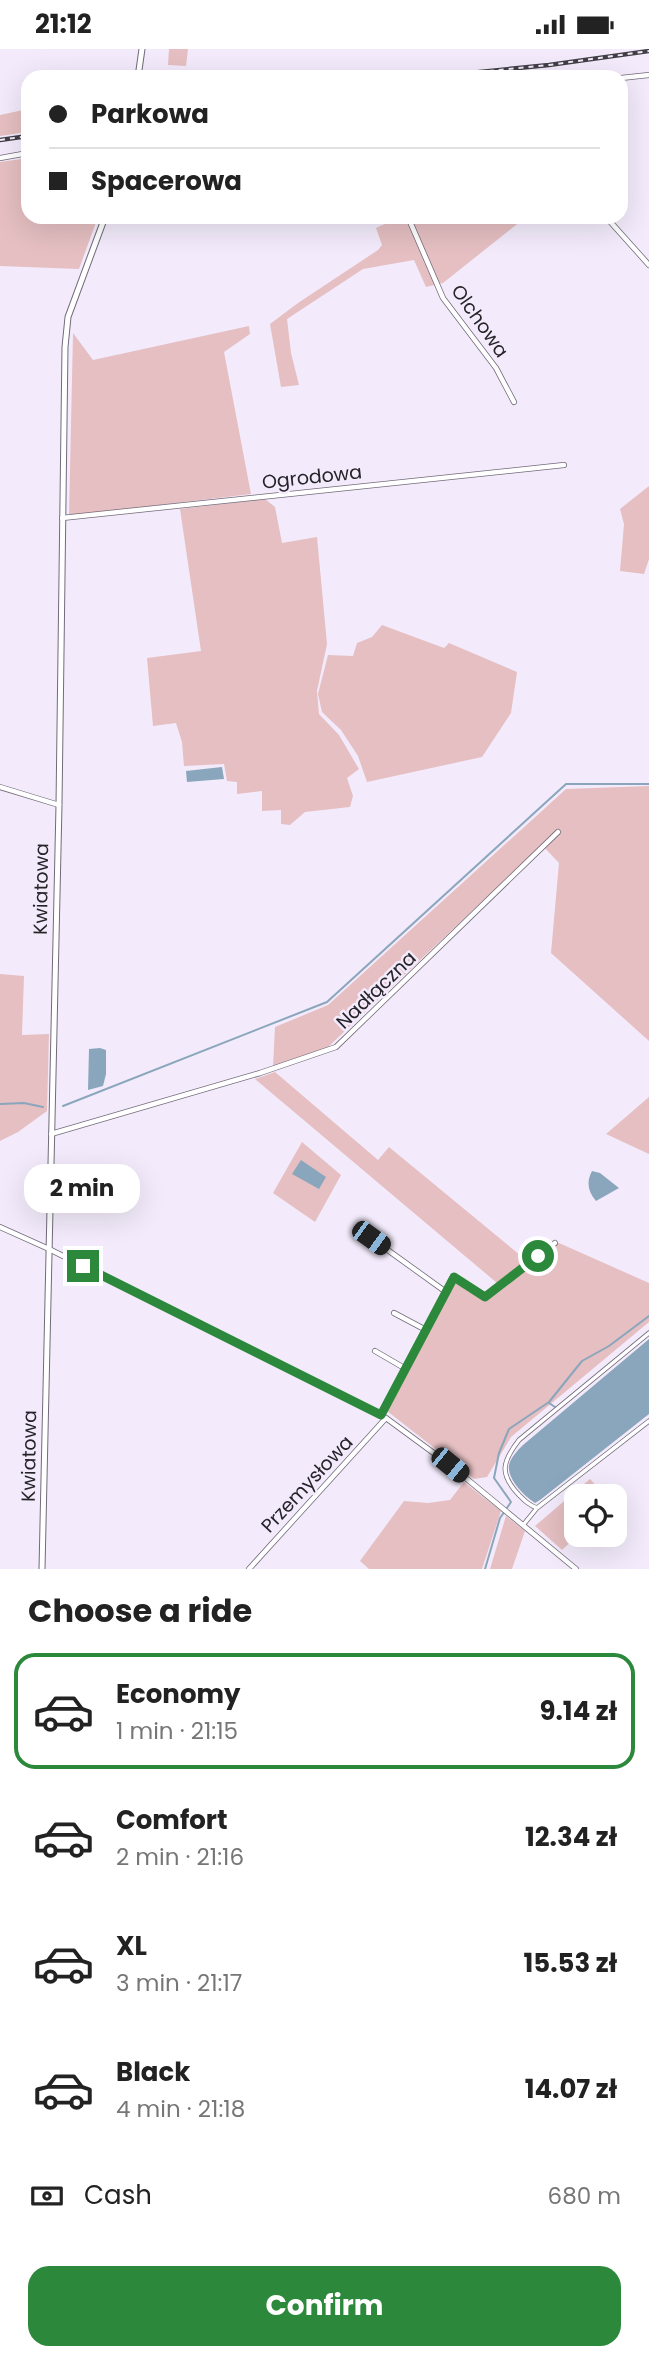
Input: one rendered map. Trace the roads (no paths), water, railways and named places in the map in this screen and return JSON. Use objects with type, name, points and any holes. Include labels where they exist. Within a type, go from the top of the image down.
[{"type":"street","points":[[139,70],[142,49]]},
{"type":"street","points":[[628,77],[649,75]]},
{"type":"street","points":[[0,157],[21,154]]},
{"type":"street","name":"Kwiatowa","points":[[43,1569],[66,330],[72,305],[102,224]]},
{"type":"street","name":"Olchowa","points":[[411,224],[443,297],[496,368],[514,402]]},
{"type":"street","points":[[612,224],[649,265]]},
{"type":"street","name":"Ogrodowa","points":[[62,518],[564,465]]},
{"type":"street","points":[[0,787],[59,805]]},
{"type":"street","name":"Nadłączna","points":[[51,1134],[260,1073],[336,1047],[558,832]]},
{"type":"street","points":[[0,1227],[384,1416],[503,1507],[576,1569]]},
{"type":"street","points":[[371,1238],[446,1292],[454,1277],[485,1297],[555,1243]]},
{"type":"street","name":"Przemysłowa","points":[[248,1569],[384,1416],[446,1292]]},
{"type":"street","points":[[394,1313],[426,1330]]},
{"type":"street","points":[[537,1508],[529,1505],[505,1476],[505,1464],[510,1451],[519,1440],[649,1333]]},
{"type":"street","points":[[375,1351],[406,1369]]},
{"type":"street","points":[[524,1524],[537,1508],[649,1420]]},
{"type":"water","points":[[222,767],[224,779],[187,782],[186,771]]},
{"type":"water","points":[[89,1049],[106,1050],[103,1086],[88,1090]]},
{"type":"water","points":[[301,1160],[326,1177],[319,1189],[292,1174]]},
{"type":"water","points":[[592,1171],[600,1173],[619,1188],[596,1201],[589,1187]]},
{"type":"water","points":[[649,1339],[649,1414],[535,1503],[521,1492],[511,1476],[511,1459],[523,1445]]},
{"type":"waterway","points":[[63,1106],[327,1002],[566,784],[649,784]]},
{"type":"waterway","points":[[0,1104],[24,1103],[43,1107]]},
{"type":"waterway","points":[[485,1569],[500,1518],[511,1502],[494,1478],[499,1453],[509,1429],[549,1402],[582,1361],[609,1346],[649,1316]]},
{"type":"waterway","points":[[549,1403],[555,1407]]},
{"type":"railway","points":[[499,70],[649,51]]},
{"type":"railway","points":[[0,140],[21,137]]}]
